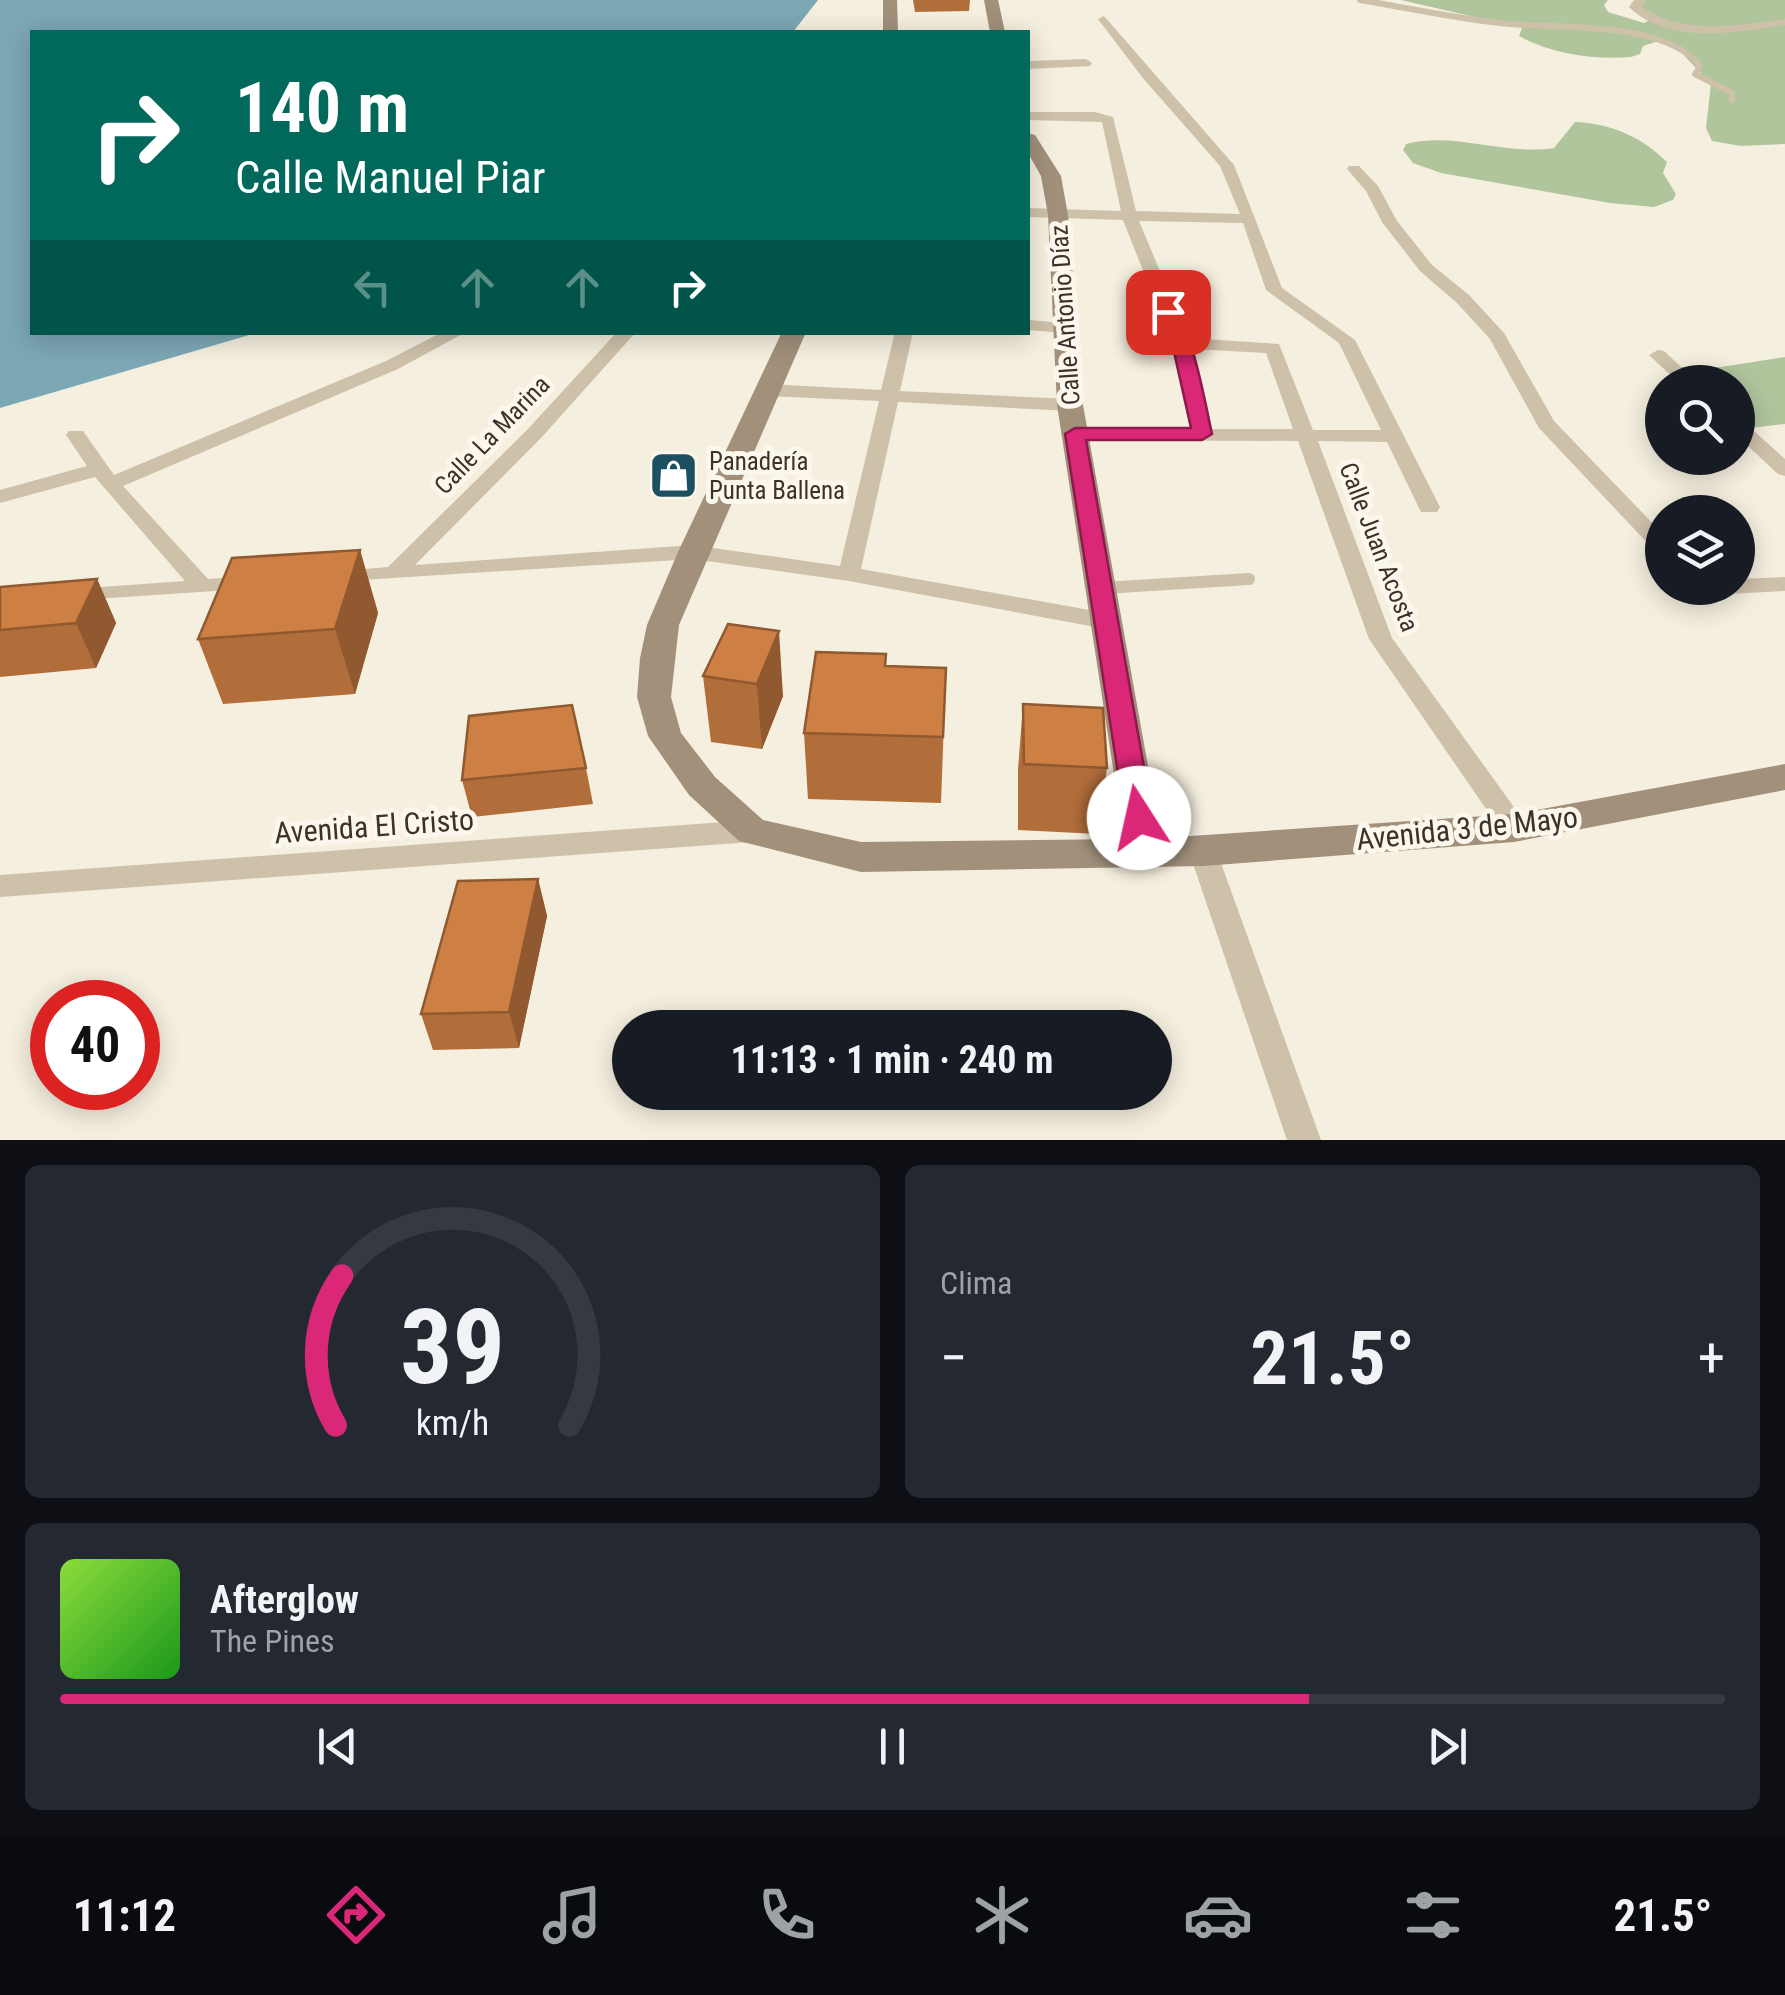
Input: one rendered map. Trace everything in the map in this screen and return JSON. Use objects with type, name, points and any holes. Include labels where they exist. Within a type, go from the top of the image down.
[{"type":"street","points":[[890,0],[891,30]]},
{"type":"street","points":[[991,0],[998,30]]},
{"type":"street","points":[[1640,0],[1635,8],[1645,17],[1684,26],[1737,28],[1785,22]]},
{"type":"street","points":[[1104,19],[1146,74],[1227,166],[1250,220],[1269,284],[1346,340],[1390,436],[1429,507]]},
{"type":"street","points":[[1030,65],[1086,63]]},
{"type":"street","points":[[1030,116],[1096,116],[1108,120],[1130,218],[1181,343],[1202,434]]},
{"type":"street","name":"Calle Antonio Díaz","points":[[1030,142],[1051,176],[1058,214],[1070,405],[1146,852]]},
{"type":"street","points":[[1354,169],[1373,190],[1390,222],[1426,268],[1463,299],[1498,337],[1546,424],[1645,527]]},
{"type":"street","points":[[1030,213],[1250,220]]},
{"type":"street","points":[[1030,311],[1064,320]]},
{"type":"street","points":[[1030,325],[1064,320]]},
{"type":"street","points":[[0,497],[105,477],[376,372],[450,335]]},
{"type":"street","name":"Calle La Marina","points":[[394,573],[534,434],[624,335]]},
{"type":"street","points":[[752,831],[725,809],[681,761],[664,736],[654,696],[663,625],[793,335]]},
{"type":"street","points":[[849,574],[903,335]]},
{"type":"street","name":"Calle Juan Acosta","points":[[1181,343],[1273,348],[1381,639],[1514,828]]},
{"type":"street","points":[[1658,355],[1669,365]]},
{"type":"street","points":[[766,390],[1070,405]]},
{"type":"street","points":[[1075,434],[1390,436]]},
{"type":"street","points":[[76,435],[105,477],[204,587]]},
{"type":"street","points":[[1755,443],[1785,470]]},
{"type":"street","points":[[318,578],[693,552],[1103,605]]},
{"type":"street","points":[[56,598],[280,581]]},
{"type":"street","points":[[1755,586],[1785,584]]},
{"type":"street","name":"Avenida 3 de Mayo","points":[[752,831],[860,857],[1203,852],[1514,828],[1785,777]]},
{"type":"street","name":"Avenida El Cristo","points":[[0,886],[752,831]]},
{"type":"street","points":[[1203,852],[1304,1140]]},
{"type":"lane","points":[[1360,0],[1505,24],[1620,28],[1691,54],[1700,66],[1695,74],[1732,93],[1732,100]]},
{"type":"lane","points":[[1103,605],[1248,579]]},
{"type":"green space","points":[[1401,0],[1608,0],[1604,5],[1608,12],[1644,23],[1651,19],[1640,7],[1643,0],[1785,0],[1785,144],[1741,146],[1712,141],[1706,128],[1711,84],[1678,49],[1659,41],[1643,46],[1640,54],[1631,57],[1574,54],[1519,36],[1522,28]]},
{"type":"green space","points":[[1575,122],[1613,129],[1657,153],[1667,162],[1663,173],[1676,194],[1673,200],[1654,207],[1610,203],[1441,173],[1413,163],[1403,150],[1406,144],[1442,140],[1517,149],[1554,148]]},
{"type":"green space","points":[[1785,357],[1785,424],[1755,427],[1755,365],[1734,365]]},
{"type":"water","points":[[0,0],[818,0],[795,30],[30,30],[30,335],[249,335],[0,408]]},
{"type":"building","points":[[360,550],[335,629],[198,639],[232,558]]},
{"type":"building","points":[[97,579],[76,623],[0,630],[0,587]]},
{"type":"building","points":[[728,624],[779,631],[757,684],[703,676]]},
{"type":"building","points":[[816,652],[886,654],[885,666],[946,668],[943,737],[804,733]]},
{"type":"building","points":[[1023,704],[1103,708],[1107,768],[1024,764]]},
{"type":"building","points":[[572,705],[586,768],[462,780],[469,716]]},
{"type":"building","points":[[538,879],[509,1012],[421,1014],[458,881]]},
{"type":"place","name":"Panadería Punta Ballena","points":[[674,475]]},
{"type":"route","points":[[1139,818],[1075,434],[1202,434],[1181,343],[1168,312]]}]
